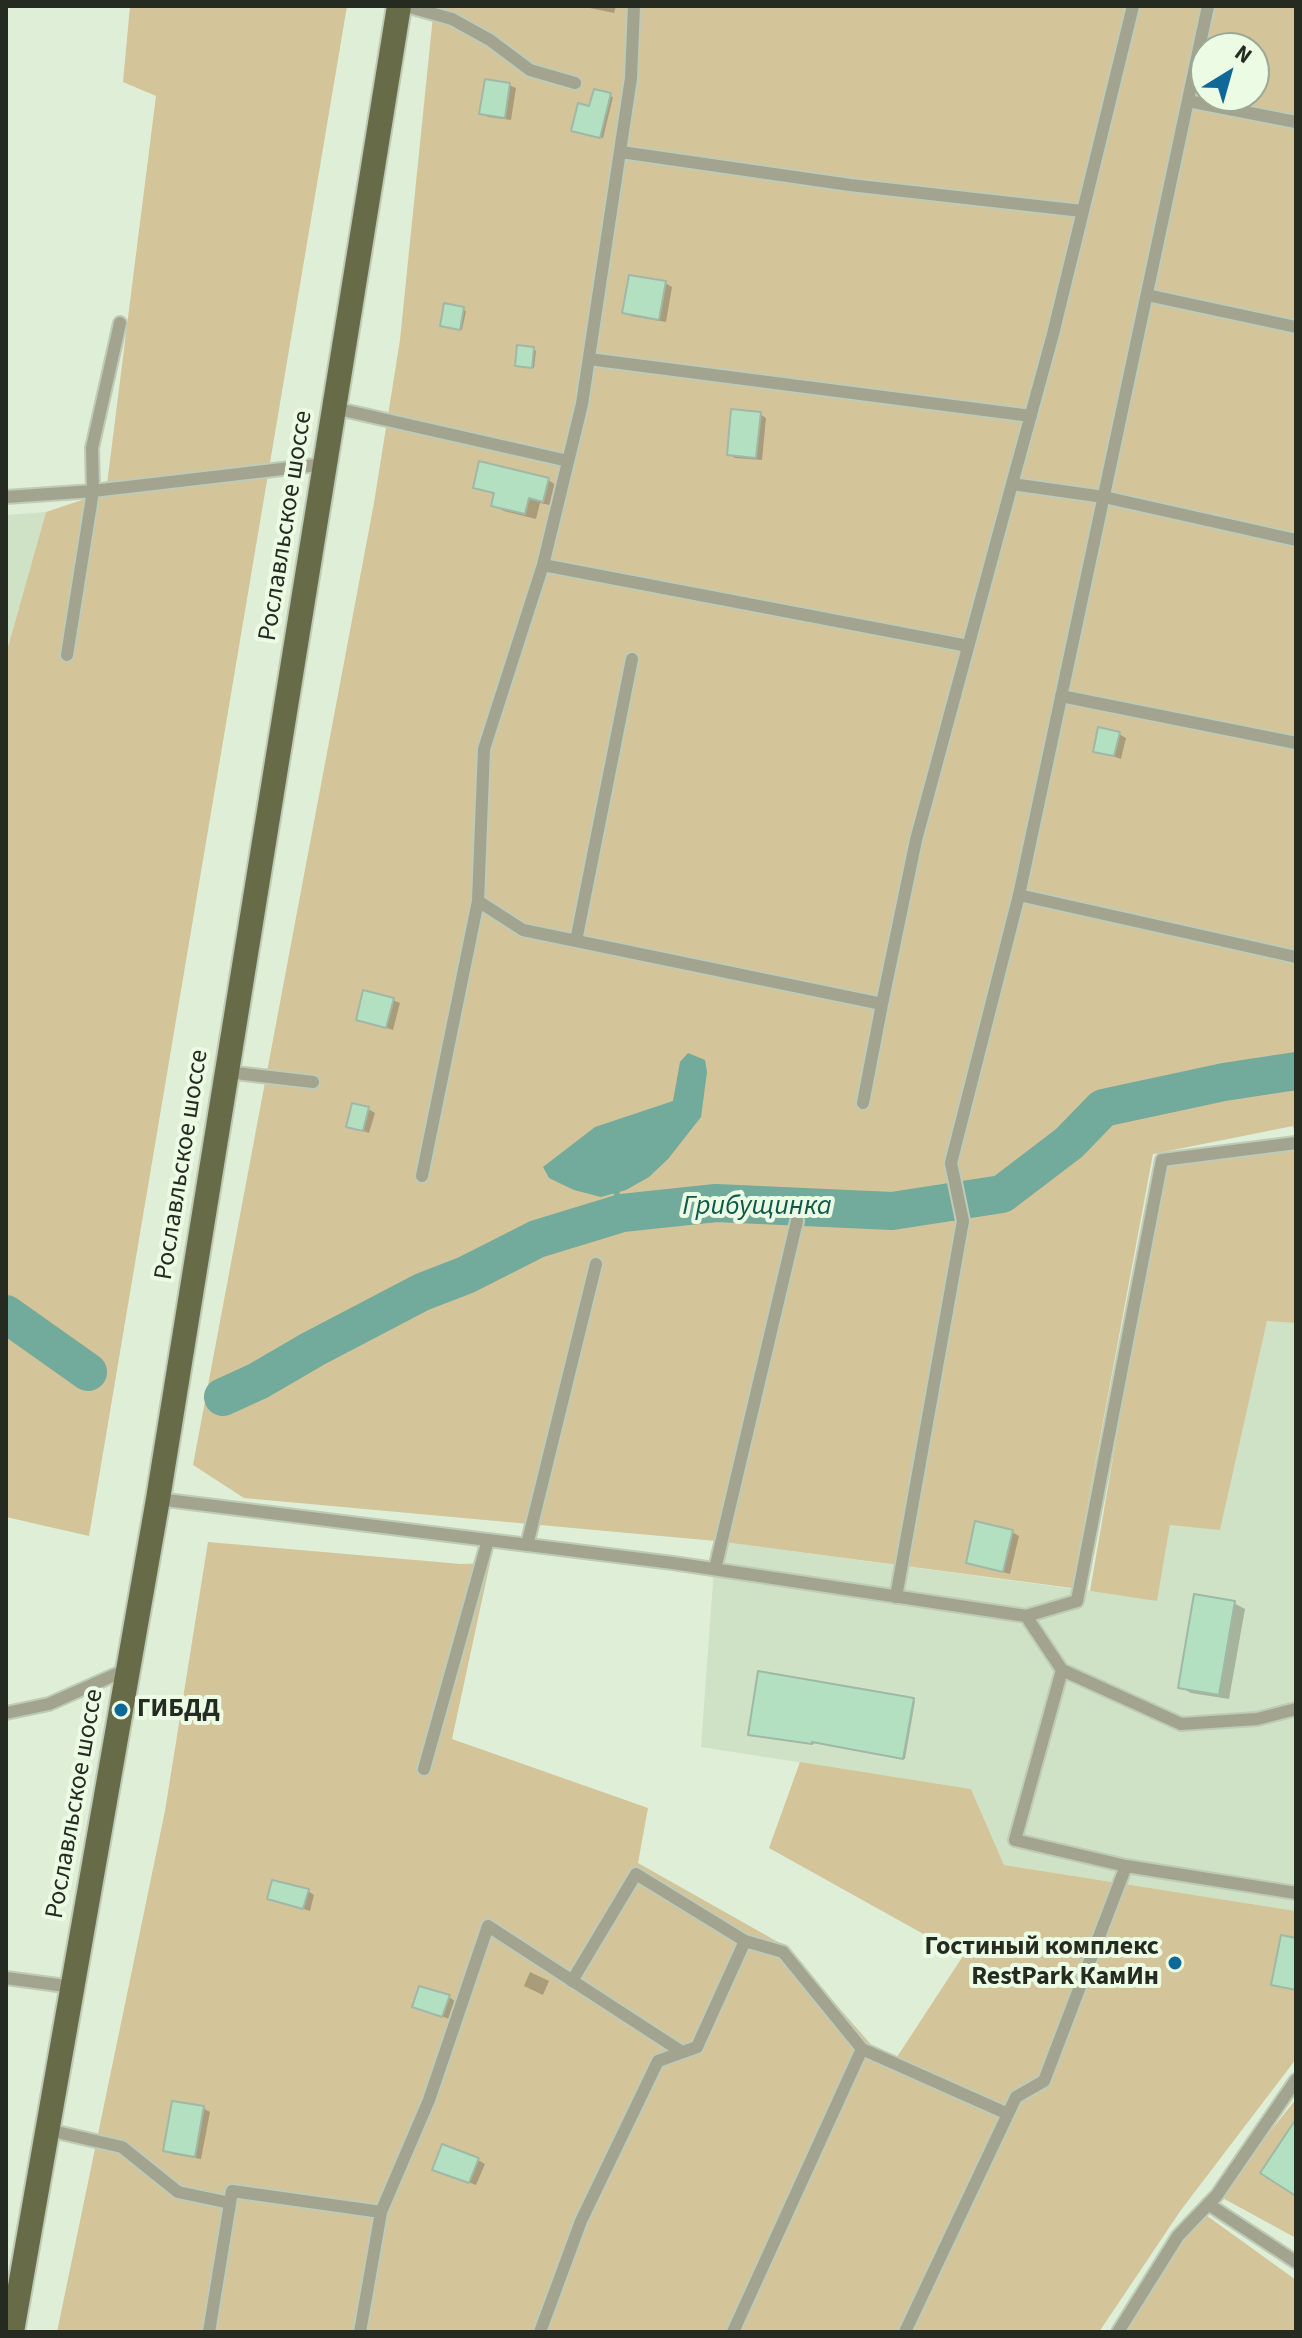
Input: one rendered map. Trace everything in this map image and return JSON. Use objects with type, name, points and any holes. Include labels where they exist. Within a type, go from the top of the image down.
[{"type":"main road","name":"Рославльское шоссе","points":[[12,2332],[158,1499],[399,6]]},
{"type":"lane","points":[[406,6],[452,19],[490,40],[530,70],[575,83]]},
{"type":"lane","points":[[422,1176],[478,901],[484,749],[543,565],[582,404],[631,78],[634,6]]},
{"type":"lane","points":[[863,1103],[916,840],[1031,416],[1133,6]]},
{"type":"lane","points":[[896,1597],[963,1221],[951,1163],[1019,895],[1208,6]]},
{"type":"lane","points":[[1188,101],[1296,122]]},
{"type":"lane","points":[[621,152],[850,185],[1082,211]]},
{"type":"lane","points":[[1147,295],[1296,327]]},
{"type":"lane","points":[[67,655],[93,491],[92,448],[120,323]]},
{"type":"lane","points":[[589,359],[1031,416]]},
{"type":"lane","points":[[334,408],[568,461]]},
{"type":"lane","points":[[6,497],[93,491],[325,464]]},
{"type":"lane","points":[[1012,484],[1104,497],[1296,540]]},
{"type":"lane","points":[[543,565],[968,646]]},
{"type":"lane","points":[[576,941],[632,659]]},
{"type":"lane","points":[[1061,696],[1296,743]]},
{"type":"lane","points":[[1019,895],[1296,957]]},
{"type":"lane","points":[[478,901],[523,930],[882,1004]]},
{"type":"lane","points":[[227,1072],[313,1082]]},
{"type":"lane","points":[[158,1499],[715,1569],[1026,1616],[1077,1601],[1162,1160],[1296,1143]]},
{"type":"lane","points":[[715,1569],[797,1221]]},
{"type":"lane","points":[[527,1545],[596,1264]]},
{"type":"lane","points":[[424,1769],[488,1540]]},
{"type":"lane","points":[[1026,1616],[1062,1670],[1181,1724],[1257,1719],[1296,1709]]},
{"type":"lane","points":[[6,1713],[49,1704],[128,1669]]},
{"type":"lane","points":[[1062,1670],[1015,1840],[1126,1866],[1296,1893]]},
{"type":"lane","points":[[905,2332],[1016,2097],[1044,2081],[1126,1866]]},
{"type":"lane","points":[[572,1981],[636,1874],[745,1941],[783,1952],[862,2049],[1008,2114]]},
{"type":"lane","points":[[360,2332],[381,2212],[429,2100],[488,1926],[682,2052]]},
{"type":"lane","points":[[540,2332],[581,2221],[658,2061],[697,2047],[745,1941]]},
{"type":"lane","points":[[6,1978],[73,1987]]},
{"type":"lane","points":[[733,2332],[862,2049]]},
{"type":"lane","points":[[1118,2332],[1178,2236],[1208,2204],[1296,2080]]},
{"type":"lane","points":[[48,2130],[122,2147],[178,2192],[230,2203]]},
{"type":"lane","points":[[209,2332],[232,2191],[381,2212]]},
{"type":"lane","points":[[1208,2204],[1296,2262]]},
{"type":"shaded area","points":[[130,6],[347,6],[89,1536],[6,1517],[6,654],[46,512],[106,492],[156,96],[123,82]]},
{"type":"shaded area","points":[[434,6],[1296,6],[1296,1323],[1267,1321],[1220,1530],[1170,1525],[1157,1601],[1090,1591],[1149,1249],[1169,1165],[1295,1136],[1293,1126],[1153,1154],[1072,1588],[716,1541],[244,1498],[193,1465],[374,503],[400,340]]},
{"type":"shaded area","points":[[46,512],[6,654],[6,515]]},
{"type":"shaded area","points":[[1267,1320],[1296,1323],[1296,1911],[1004,1865],[971,1789],[701,1747],[716,1541],[1157,1600],[1170,1525],[1220,1529]]},
{"type":"shaded area","points":[[208,1542],[461,1564],[490,1563],[452,1739],[648,1808],[638,1863],[785,1946],[874,2048],[897,2057],[963,1956],[769,1848],[800,1762],[971,1789],[1004,1865],[1296,1911],[1296,2059],[1181,2210],[1099,2332],[57,2332],[165,1811]]},
{"type":"shaded area","points":[[1296,2099],[1296,2238],[1219,2196]]},
{"type":"shaded area","points":[[1203,2213],[1296,2280],[1296,2332],[1123,2332]]},
{"type":"water","points":[[688,1053],[705,1060],[707,1072],[701,1117],[668,1159],[649,1177],[626,1190],[601,1197],[574,1190],[549,1178],[543,1167],[595,1127],[673,1101],[680,1062]]},
{"type":"building","points":[[485,79],[510,83],[505,118],[479,114]]},
{"type":"building","points":[[594,89],[611,93],[600,138],[571,131],[578,103],[589,106]]},
{"type":"building","points":[[629,275],[666,281],[659,320],[622,313]]},
{"type":"building","points":[[444,303],[464,307],[460,330],[440,326]]},
{"type":"building","points":[[517,345],[534,347],[532,368],[515,366]]},
{"type":"building","points":[[731,409],[761,412],[756,458],[727,455]]},
{"type":"building","points":[[479,461],[549,478],[543,502],[529,498],[525,514],[491,506],[494,493],[473,488]]},
{"type":"building","points":[[1098,727],[1120,732],[1114,756],[1093,752]]},
{"type":"building","points":[[363,990],[394,998],[386,1028],[356,1020]]},
{"type":"building","points":[[352,1103],[369,1107],[363,1131],[346,1127]]},
{"type":"building","points":[[975,1521],[1013,1530],[1003,1572],[966,1563]]},
{"type":"building","points":[[1194,1594],[1235,1601],[1219,1695],[1178,1688]]},
{"type":"building","points":[[758,1671],[914,1698],[903,1759],[812,1742],[748,1735]]},
{"type":"building","points":[[272,1880],[309,1889],[303,1909],[267,1899]]},
{"type":"building","points":[[1281,1935],[1296,1938],[1296,1990],[1271,1985]]},
{"type":"building","points":[[419,1986],[450,1995],[442,2017],[412,2007]]},
{"type":"building","points":[[172,2101],[204,2106],[195,2157],[163,2151]]},
{"type":"building","points":[[1296,2119],[1296,2196],[1260,2173]]},
{"type":"building","points":[[442,2144],[479,2158],[469,2183],[432,2170]]},
{"type":"waterway","name":"Грибущинка","points":[[223,1397],[422,1292],[466,1275],[537,1239],[622,1213],[716,1203],[892,1211],[1002,1194],[1069,1143],[1103,1108],[1224,1082],[1296,1071]]},
{"type":"waterway","points":[[615,1187],[622,1213]]},
{"type":"waterway","name":"Грибущинка","points":[[6,1314],[88,1372]]},
{"type":"place","name":"ГИБДД","points":[[121,1710]]},
{"type":"place","name":"Гостиный комплекс RestPark КамИн","points":[[1175,1963]]}]
